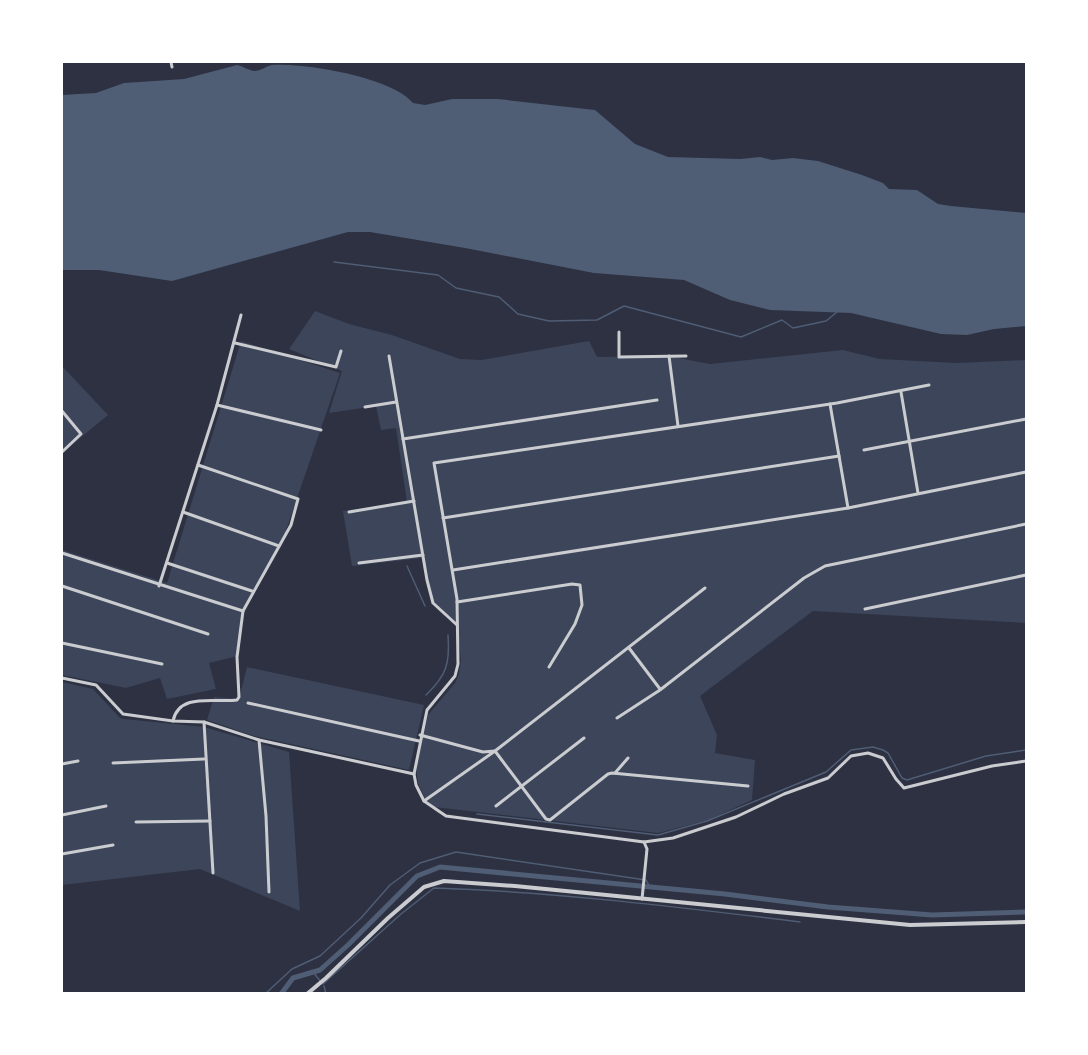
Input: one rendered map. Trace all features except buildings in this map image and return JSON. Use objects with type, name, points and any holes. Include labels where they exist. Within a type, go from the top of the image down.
[{"type":"street","points":[[171,62],[171,67]]},
{"type":"street","points":[[159,586],[217,405],[241,315]]},
{"type":"street","points":[[620,332],[619,357],[686,356]]},
{"type":"street","points":[[234,343],[336,367],[341,351]]},
{"type":"street","points":[[389,356],[433,603],[458,625]]},
{"type":"street","points":[[669,356],[678,426]]},
{"type":"street","points":[[929,385],[830,404],[434,463],[457,602],[458,664],[455,676],[427,710],[420,735],[414,774],[416,785],[424,801],[446,816],[644,842],[673,838],[736,817],[784,794],[828,778],[850,756],[868,753],[883,758],[904,788],[992,766],[1026,761]]},
{"type":"street","points":[[901,392],[918,494]]},
{"type":"street","points":[[403,439],[657,400]]},
{"type":"street","points":[[365,407],[397,402]]},
{"type":"street","points":[[830,404],[848,508]]},
{"type":"street","points":[[217,405],[321,430]]},
{"type":"street","points":[[62,411],[81,434],[62,452]]},
{"type":"street","points":[[864,450],[1026,419]]},
{"type":"street","points":[[443,518],[839,456]]},
{"type":"street","points":[[173,721],[179,706],[187,702],[237,700],[239,697],[237,657],[243,611],[252,591],[291,525],[298,499],[198,465]]},
{"type":"street","points":[[453,570],[848,508],[1026,472]]},
{"type":"street","points":[[349,512],[414,501]]},
{"type":"street","points":[[183,512],[279,546]]},
{"type":"street","points":[[617,718],[660,690],[804,578],[825,566],[1026,524]]},
{"type":"street","points":[[62,553],[159,586],[243,611]]},
{"type":"street","points":[[359,563],[423,555]]},
{"type":"street","points":[[167,563],[252,591]]},
{"type":"street","points":[[865,609],[1026,575]]},
{"type":"street","points":[[457,602],[572,584],[580,585],[582,605],[575,624],[549,667]]},
{"type":"street","points":[[62,586],[208,634]]},
{"type":"street","points":[[424,801],[495,751],[705,588]]},
{"type":"street","points":[[62,643],[162,664]]},
{"type":"street","points":[[629,648],[660,690]]},
{"type":"street","points":[[62,678],[96,685],[123,714],[173,721],[204,722],[259,740],[414,774]]},
{"type":"street","points":[[248,703],[419,741]]},
{"type":"street","points":[[204,722],[213,873]]},
{"type":"street","points":[[420,735],[483,752],[495,751]]},
{"type":"street","points":[[496,806],[584,738]]},
{"type":"street","points":[[259,740],[266,816],[269,892]]},
{"type":"street","points":[[495,751],[521,788],[546,819],[550,820]]},
{"type":"street","points":[[615,773],[628,758]]},
{"type":"street","points":[[113,763],[205,759]]},
{"type":"street","points":[[62,764],[78,761]]},
{"type":"street","points":[[549,830],[550,820],[608,774],[748,786]]},
{"type":"street","points":[[62,815],[106,806]]},
{"type":"street","points":[[136,822],[210,821]]},
{"type":"street","points":[[642,899],[647,849],[644,842]]},
{"type":"street","points":[[62,854],[113,844]]},
{"type":"street","points":[[307,993],[424,886],[433,883],[463,881],[910,925],[1026,922]]},
{"type":"shaded area","points":[[237,65],[255,71],[272,65],[326,69],[368,79],[402,94],[413,103],[425,105],[452,99],[498,99],[595,110],[635,144],[668,157],[740,159],[760,157],[772,160],[793,158],[818,161],[883,183],[889,189],[917,190],[938,204],[1026,213],[1026,326],[994,329],[967,335],[941,334],[851,313],[770,310],[730,300],[684,280],[594,273],[370,232],[348,232],[172,281],[99,270],[62,270],[62,95],[96,93],[124,83],[184,79]]},
{"type":"shaded area","points":[[315,311],[460,359],[481,360],[589,341],[597,357],[668,356],[710,364],[843,350],[880,359],[957,363],[1026,360],[1026,623],[813,611],[700,696],[717,735],[715,753],[755,760],[752,800],[708,820],[658,833],[434,807],[425,799],[418,783],[416,768],[428,715],[458,677],[461,661],[457,624],[434,602],[422,558],[352,566],[343,511],[407,502],[396,428],[381,430],[376,406],[329,413],[342,371],[289,349]]},
{"type":"shaded area","points":[[241,341],[340,373],[281,545],[244,609],[238,656],[209,663],[216,689],[167,699],[160,678],[126,688],[62,675],[62,550],[167,583]]},
{"type":"shaded area","points":[[62,366],[108,415],[62,453]]},
{"type":"shaded area","points":[[247,667],[424,705],[409,770],[254,736],[207,720],[214,697],[239,699]]},
{"type":"shaded area","points":[[62,682],[93,689],[120,718],[204,727],[289,752],[300,911],[200,869],[62,885]]},
{"type":"waterway","points":[[334,262],[438,275],[456,288],[499,297],[518,314],[549,321],[597,320],[624,306],[741,337],[782,320],[793,328],[826,321],[837,312]]},
{"type":"waterway","points":[[407,566],[425,606]]},
{"type":"waterway","points":[[426,695],[439,681],[446,668],[448,635]]},
{"type":"waterway","points":[[477,814],[658,835],[707,821],[826,772],[851,750],[873,747],[883,750],[888,753],[902,778],[907,780],[986,756],[1026,750]]},
{"type":"waterway","points":[[265,994],[292,969],[320,956],[361,918],[390,885],[420,863],[456,852],[646,880],[650,887]]},
{"type":"waterway","points":[[281,994],[293,978],[320,970],[417,876],[440,867],[725,894],[828,907],[932,915],[1026,912]]},
{"type":"waterway","points":[[323,984],[401,914],[434,888],[571,897],[800,922]]},
{"type":"waterway","points":[[313,972],[321,982]]},
{"type":"waterway","points":[[324,986],[326,994]]}]
